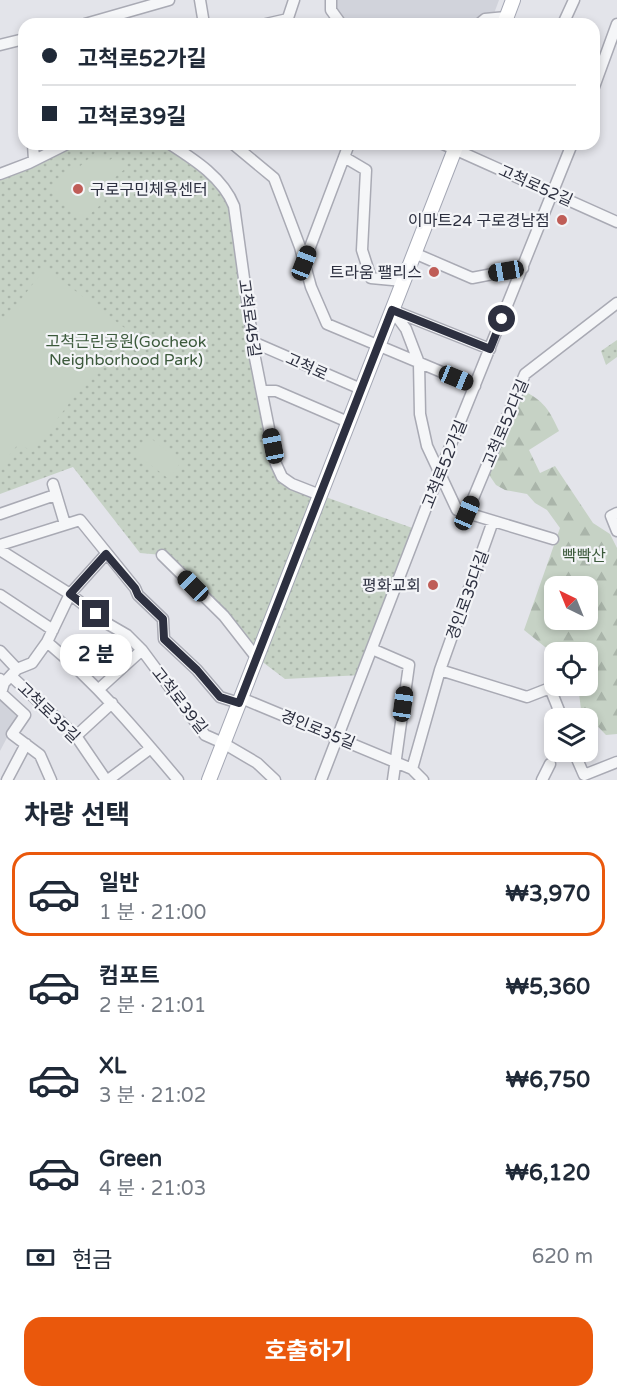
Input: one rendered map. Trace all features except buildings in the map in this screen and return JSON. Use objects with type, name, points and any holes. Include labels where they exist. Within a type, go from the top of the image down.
[{"type":"main road","points":[[506,18],[513,0]]},
{"type":"main road","points":[[209,780],[404,281],[451,150]]},
{"type":"street","points":[[113,18],[170,0]]},
{"type":"street","points":[[200,0],[203,18]]},
{"type":"street","points":[[288,18],[294,0]]},
{"type":"street","points":[[331,0],[331,10],[337,18]]},
{"type":"street","points":[[566,18],[574,0]]},
{"type":"street","points":[[600,71],[617,24]]},
{"type":"street","points":[[0,45],[18,40]]},
{"type":"street","points":[[33,150],[34,160]]},
{"type":"street","points":[[0,174],[55,150]]},
{"type":"street","name":"고척로45길","points":[[179,150],[196,161],[228,190],[234,206],[253,342],[276,464],[282,477],[292,484],[320,495]]},
{"type":"street","points":[[240,150],[274,178],[300,247],[311,287],[327,324],[475,386]]},
{"type":"street","points":[[304,263],[347,150]]},
{"type":"street","name":"고척로52길","points":[[461,150],[617,222]]},
{"type":"street","name":"고척로52가길","points":[[321,780],[439,475],[570,150]]},
{"type":"street","points":[[344,157],[366,170],[362,250],[371,278],[404,281]]},
{"type":"street","points":[[414,253],[472,278],[523,268]]},
{"type":"street","name":"고척로52다길","points":[[467,513],[525,374],[617,303]]},
{"type":"street","points":[[392,310],[490,349]]},
{"type":"street","points":[[392,310],[406,329],[419,363],[420,414],[427,446],[457,510],[553,539]]},
{"type":"street","name":"고척로","points":[[253,342],[361,389]]},
{"type":"street","points":[[262,391],[276,391],[348,422]]},
{"type":"street","points":[[0,514],[54,490],[65,524],[1,551]]},
{"type":"street","points":[[617,513],[611,516],[617,531]]},
{"type":"street","name":"경인로35길","points":[[65,524],[80,520],[135,588],[138,595],[163,619],[164,639],[197,670],[220,697],[240,701],[338,737],[412,769],[423,780]]},
{"type":"street","name":"경인로35다길","points":[[412,769],[440,670],[493,521]]},
{"type":"street","name":"고척로39길","points":[[1,551],[70,594],[108,624],[127,635],[142,650],[205,735],[257,763],[275,780]]},
{"type":"street","points":[[49,778],[40,755],[12,734],[25,715],[1,693],[8,677],[32,663],[47,642],[70,594],[106,554]]},
{"type":"street","points":[[162,555],[224,616],[256,657]]},
{"type":"street","points":[[0,595],[53,630]]},
{"type":"street","points":[[47,642],[99,689],[178,780]]},
{"type":"street","points":[[372,649],[409,665],[393,780]]},
{"type":"street","name":"고척로39길","points":[[99,689],[142,650]]},
{"type":"street","points":[[0,651],[8,677]]},
{"type":"street","points":[[440,670],[527,697],[550,688],[558,708]]},
{"type":"street","name":"고척로35길","points":[[8,677],[76,736],[112,778]]},
{"type":"street","points":[[76,736],[112,703]]},
{"type":"street","points":[[7,780],[26,744]]},
{"type":"street","points":[[112,778],[151,748]]},
{"type":"street","points":[[577,762],[582,777],[617,762]]},
{"type":"street","points":[[542,780],[550,764]]},
{"type":"shaded area","points":[[331,0],[499,0],[492,18],[338,18]]},
{"type":"shaded area","points":[[0,696],[20,713],[0,751]]},
{"type":"green space","name":"고척근린공원(Gocheok Neighborhood Park)","points":[[54,150],[177,150],[228,191],[255,358],[282,477],[320,495],[418,530],[362,675],[285,679],[256,657],[162,555],[140,553],[73,467],[0,494],[0,174]]},
{"type":"green space","name":"구로구민체육센터","points":[[96,152],[106,163],[115,156],[126,168],[98,192],[105,201],[82,221],[51,186],[75,165],[78,168]]},
{"type":"green space","points":[[45,268],[126,329],[32,452],[19,443],[5,461],[0,462],[0,327]]},
{"type":"green space","points":[[617,340],[617,357],[606,365],[601,351]]},
{"type":"green space","name":"빡빡산","points":[[526,392],[543,404],[559,431],[529,450],[540,473],[555,466],[593,523],[610,534],[617,548],[617,734],[606,735],[598,727],[598,708],[581,708],[579,696],[598,696],[598,642],[544,642],[544,646],[524,630],[560,528],[547,510],[535,503],[527,494],[505,490],[496,485],[485,469],[517,393]]},
{"type":"green space","points":[[148,436],[181,462],[169,479],[135,453]]},
{"type":"place","name":"구로구민체육센터","points":[[78,189]]},
{"type":"place","name":"이마트24 구로경남점","points":[[562,220]]},
{"type":"place","name":"트라움 팰리스","points":[[434,272]]},
{"type":"place","name":"평화교회","points":[[433,585]]},
{"type":"route","points":[[96,614],[70,594],[106,554],[135,588],[138,595],[163,619],[164,639],[197,670],[220,697],[239,703],[392,310],[490,349],[502,319]]}]
